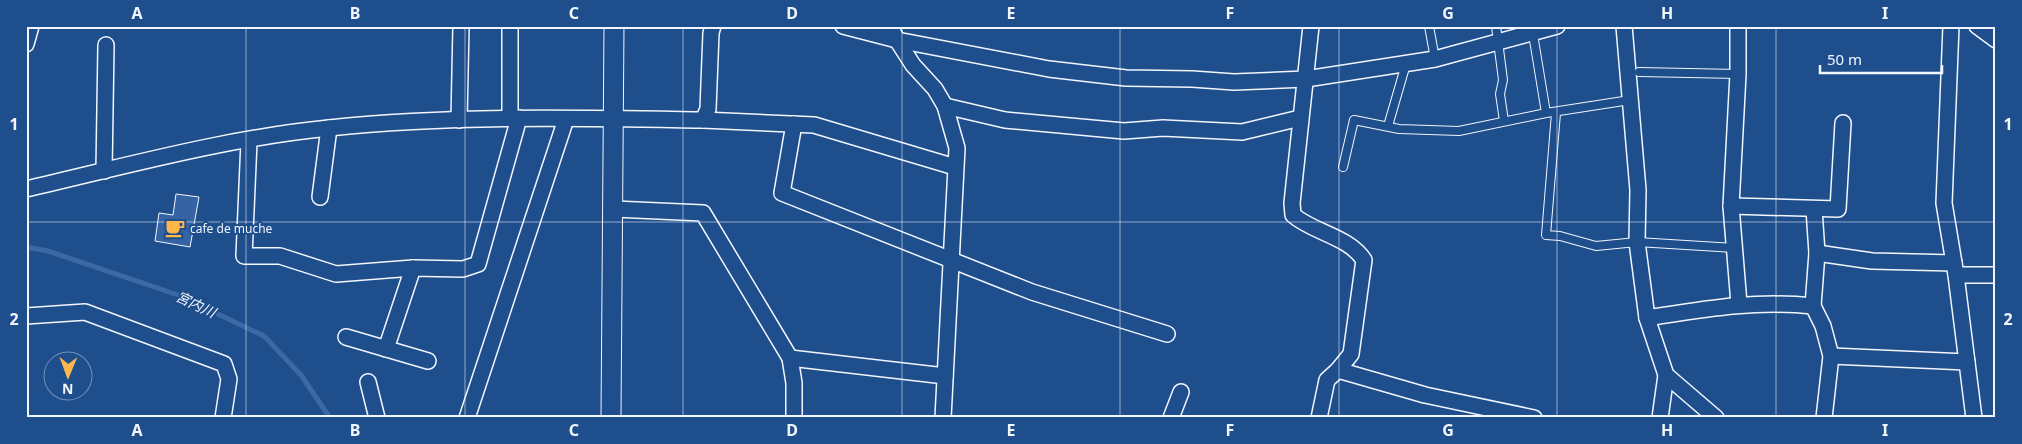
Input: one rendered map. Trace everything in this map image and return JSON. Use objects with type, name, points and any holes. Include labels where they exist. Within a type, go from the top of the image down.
[{"type":"street","points":[[26,44],[31,26]]},
{"type":"street","points":[[459,120],[460,26]]},
{"type":"street","points":[[249,141],[244,256],[280,256],[336,274],[413,268],[463,269],[478,264],[515,118],[510,26]]},
{"type":"street","points":[[611,418],[614,26]]},
{"type":"street","points":[[703,120],[708,110],[711,33],[713,26]]},
{"type":"street","points":[[843,26],[897,40],[1049,69],[1126,78],[1234,82],[1306,79],[1435,59],[1534,34],[1557,26]]},
{"type":"street","points":[[890,26],[897,40],[945,106],[957,148],[943,418]]},
{"type":"street","points":[[1311,26],[1300,118],[1293,215],[1303,224],[1356,248],[1364,260],[1352,354],[1327,380],[1319,418]]},
{"type":"street","points":[[1624,26],[1638,190],[1637,242],[1647,318],[1666,375],[1660,418]]},
{"type":"street","points":[[1738,26],[1738,74],[1731,206],[1739,304]]},
{"type":"street","points":[[1951,26],[1944,203],[1955,269],[1974,418]]},
{"type":"street","points":[[1976,26],[1996,40]]},
{"type":"street","points":[[104,171],[106,44]]},
{"type":"street","points":[[945,106],[1005,120],[1124,131],[1163,128],[1242,132],[1300,118]]},
{"type":"street","points":[[26,189],[249,141],[329,128],[515,118],[703,120],[814,125],[955,166]]},
{"type":"street","points":[[467,418],[566,119]]},
{"type":"street","points":[[1731,206],[1838,209],[1843,123]]},
{"type":"street","points":[[794,124],[782,193],[1032,292],[1167,334]]},
{"type":"street","points":[[320,197],[329,128]]},
{"type":"street","points":[[614,209],[704,213],[790,358],[794,383],[794,418]]},
{"type":"street","points":[[1814,209],[1817,253],[1813,306],[1823,326],[1831,356],[1824,418]]},
{"type":"street","points":[[1817,253],[1996,275]]},
{"type":"street","points":[[386,349],[413,268]]},
{"type":"street","points":[[1647,318],[1739,304],[1787,303],[1813,306]]},
{"type":"street","points":[[26,316],[84,312],[224,364],[230,379],[223,418]]},
{"type":"street","points":[[346,337],[428,361]]},
{"type":"street","points":[[1831,356],[1967,362]]},
{"type":"street","points":[[790,358],[945,376]]},
{"type":"street","points":[[1338,370],[1425,395],[1534,418]]},
{"type":"street","points":[[1666,375],[1716,418]]},
{"type":"street","points":[[368,382],[377,418]]},
{"type":"street","points":[[1171,418],[1181,392]]},
{"type":"lane","points":[[1429,26],[1435,59]]},
{"type":"lane","points":[[1496,26],[1503,80],[1500,94],[1504,121]]},
{"type":"lane","points":[[1534,34],[1546,113]]},
{"type":"lane","points":[[1388,126],[1406,64]]},
{"type":"lane","points":[[1639,72],[1738,74]]},
{"type":"lane","points":[[1343,167],[1354,120],[1398,129],[1459,131],[1546,113],[1630,100]]},
{"type":"lane","points":[[1556,112],[1546,235],[1560,236],[1596,246],[1637,242],[1735,248]]},
{"type":"building","name":"cafe de muche","points":[[176,194],[199,197],[190,247],[155,241],[159,213],[173,215]]},
{"type":"waterway","name":"宮内川","points":[[26,247],[48,251],[178,295],[264,336],[301,375],[330,418]]},
{"type":"place","name":"cafe de muche","points":[[175,228]]}]
